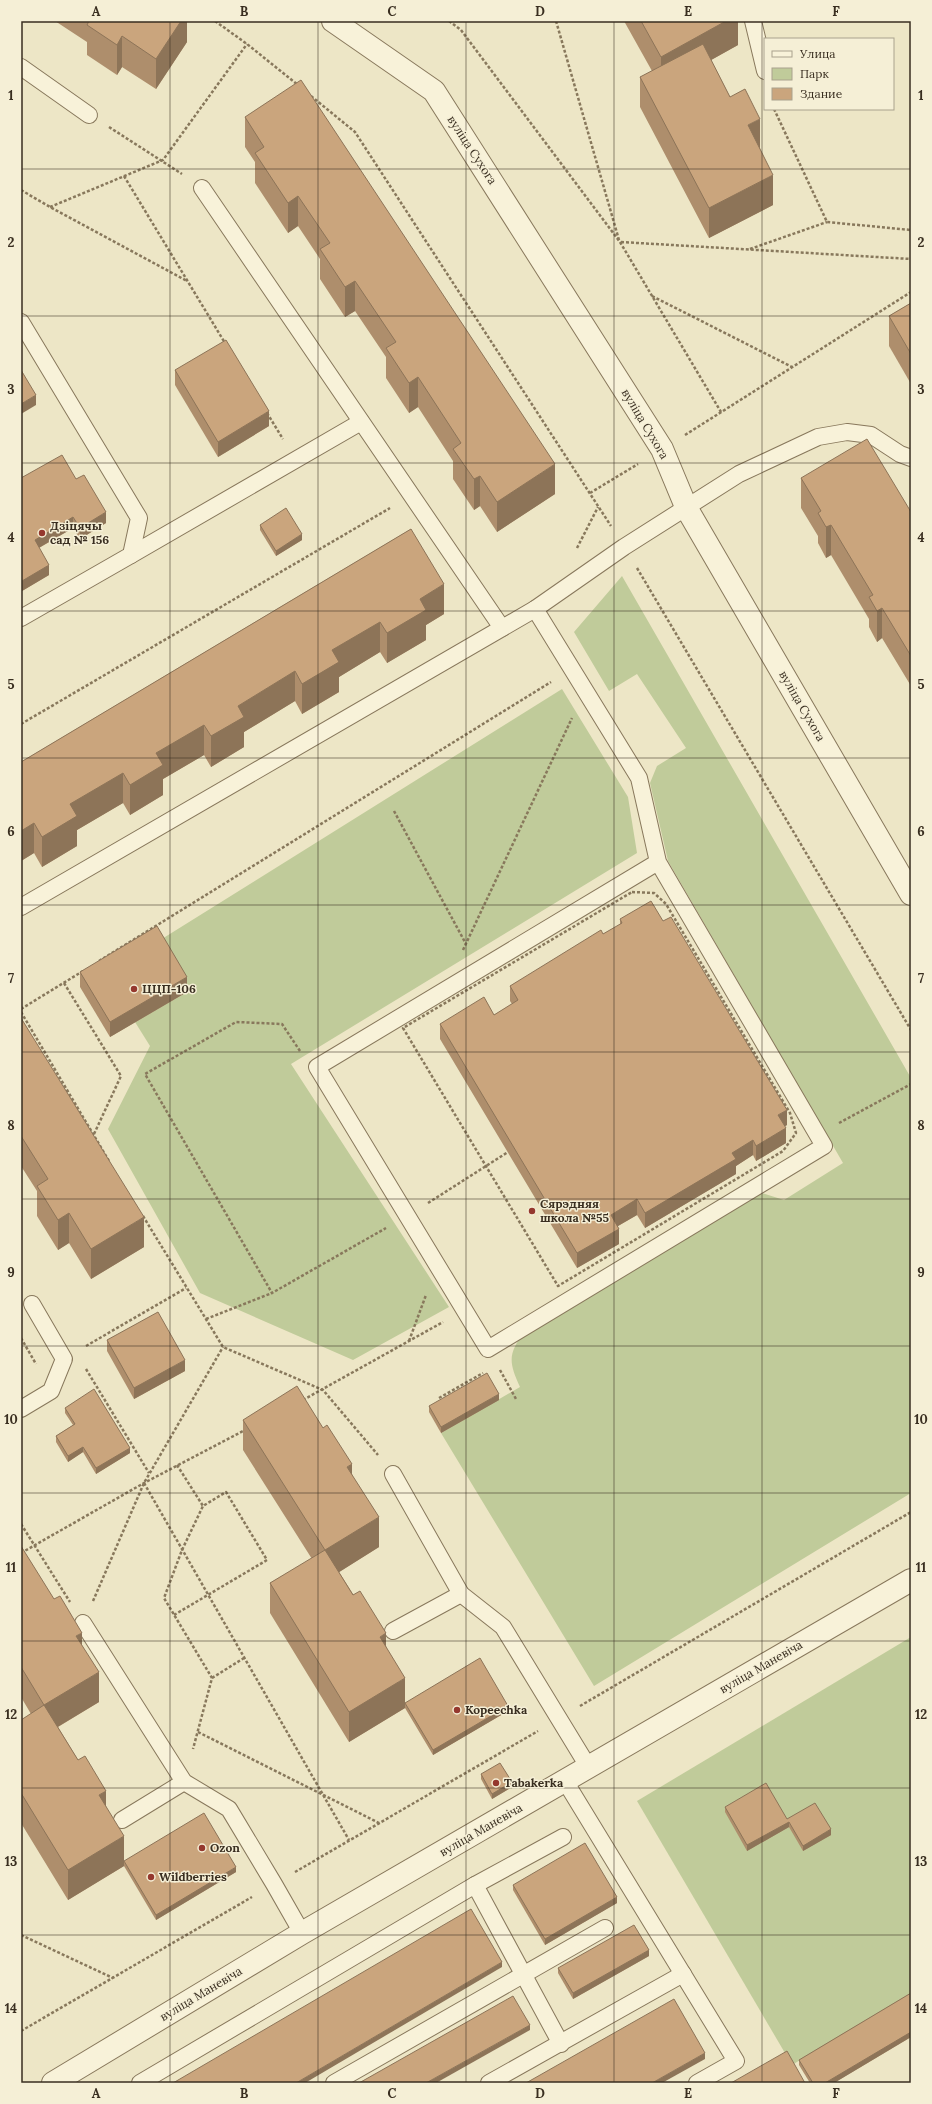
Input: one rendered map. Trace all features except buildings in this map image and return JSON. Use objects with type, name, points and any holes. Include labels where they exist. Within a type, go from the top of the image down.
[{"type":"street","name":"вуліца Сухога","points":[[333,21],[434,91],[662,449],[687,509],[911,894]]},
{"type":"street","name":"вуліца Маневіча","points":[[52,2083],[302,1933],[911,1580]]},
{"type":"lane","points":[[753,21],[764,67]]},
{"type":"lane","points":[[21,67],[89,114]]},
{"type":"lane","points":[[202,188],[502,628]]},
{"type":"lane","points":[[21,322],[139,518],[130,555]]},
{"type":"lane","points":[[21,618],[361,422]]},
{"type":"lane","points":[[21,907],[535,609],[624,547],[687,509],[739,474],[818,437],[847,432],[871,435],[900,454],[911,458]]},
{"type":"lane","points":[[535,609],[639,778],[658,862],[824,1146],[488,1349],[317,1067],[658,862]]},
{"type":"lane","points":[[21,1409],[52,1392],[70,1356],[32,1304]]},
{"type":"lane","points":[[393,1474],[461,1594],[503,1627],[589,1768]]},
{"type":"lane","points":[[394,1631],[461,1594]]},
{"type":"lane","points":[[83,1623],[184,1782],[229,1809],[302,1933]]},
{"type":"lane","points":[[565,1781],[736,2061],[697,2083]]},
{"type":"lane","points":[[122,1820],[184,1782]]},
{"type":"lane","points":[[140,2083],[475,1885],[563,1837]]},
{"type":"lane","points":[[475,1885],[560,2044]]},
{"type":"lane","points":[[334,2083],[605,1928]]},
{"type":"lane","points":[[489,2083],[683,1974]]},
{"type":"path","points":[[215,21],[247,44],[301,88]]},
{"type":"path","points":[[449,21],[461,30],[620,242],[721,412]]},
{"type":"path","points":[[556,21],[620,242]]},
{"type":"path","points":[[50,208],[163,160],[247,44]]},
{"type":"path","points":[[307,93],[356,132],[590,493],[624,547],[911,1030]]},
{"type":"path","points":[[774,110],[827,222]]},
{"type":"path","points":[[89,114],[163,160],[202,188]]},
{"type":"path","points":[[124,176],[228,348]]},
{"type":"path","points":[[21,190],[50,208],[188,281]]},
{"type":"path","points":[[748,250],[827,222],[911,230]]},
{"type":"path","points":[[620,242],[911,259]]},
{"type":"path","points":[[590,493],[911,292]]},
{"type":"path","points":[[651,295],[793,367]]},
{"type":"path","points":[[264,407],[296,460]]},
{"type":"path","points":[[21,724],[412,495]]},
{"type":"path","points":[[98,962],[572,669]]},
{"type":"path","points":[[442,993],[586,690]]},
{"type":"path","points":[[394,811],[480,969]]},
{"type":"path","points":[[632,892],[654,893],[666,904],[790,1113],[796,1133],[783,1151],[558,1286],[486,1166],[403,1028],[632,892]]},
{"type":"path","points":[[84,970],[21,1010],[110,1161]]},
{"type":"path","points":[[64,983],[121,1076],[94,1135]]},
{"type":"path","points":[[272,1293],[145,1074],[236,1022],[282,1024],[306,1060],[317,1067]]},
{"type":"path","points":[[818,1134],[911,1084]]},
{"type":"path","points":[[206,1319],[272,1293],[407,1216],[508,1152]]},
{"type":"path","points":[[142,1215],[223,1347],[323,1390],[393,1474]]},
{"type":"path","points":[[409,1342],[437,1264]]},
{"type":"path","points":[[149,1473],[70,1356],[186,1288]]},
{"type":"path","points":[[302,1400],[323,1390],[464,1310]]},
{"type":"path","points":[[21,1338],[37,1366]]},
{"type":"path","points":[[83,1623],[149,1473],[223,1347]]},
{"type":"path","points":[[488,1349],[516,1399]]},
{"type":"path","points":[[439,1398],[497,1365]]},
{"type":"path","points":[[21,1553],[144,1483],[247,1429]]},
{"type":"path","points":[[178,1465],[203,1506]]},
{"type":"path","points":[[144,1483],[349,1840]]},
{"type":"path","points":[[174,1615],[267,1560],[226,1492],[203,1506],[182,1550],[164,1598],[174,1615],[212,1678]]},
{"type":"path","points":[[21,2031],[911,1512]]},
{"type":"path","points":[[21,1524],[33,1546],[83,1623]]},
{"type":"path","points":[[184,1782],[212,1678],[244,1658]]},
{"type":"path","points":[[198,1732],[379,1823]]},
{"type":"path","points":[[21,1935],[114,1978]]},
{"type":"green space","points":[[622,576],[911,1078],[911,1493],[594,1686],[441,1433],[520,1387],[513,1370],[512,1357],[516,1345],[526,1330],[762,1193],[784,1200],[843,1163],[668,861],[650,783],[657,766],[686,748],[637,674],[609,691],[574,632]]},
{"type":"green space","points":[[562,689],[628,797],[637,853],[291,1064],[449,1307],[353,1360],[200,1293],[108,1129],[150,1046],[135,1022],[187,992],[157,942]]},
{"type":"green space","points":[[911,1637],[911,1993],[792,2065],[637,1801]]},
{"type":"place","name":"Дзіцячы сад № 156","points":[[42,533]]},
{"type":"place","name":"ЦЦП-106","points":[[134,989]]},
{"type":"place","name":"Сярэдняя школа №55","points":[[532,1211]]},
{"type":"place","name":"Kopeechka","points":[[457,1710]]},
{"type":"place","name":"Tabakerka","points":[[496,1783]]},
{"type":"place","name":"Ozon","points":[[202,1848]]},
{"type":"place","name":"Wildberries","points":[[151,1877]]}]
